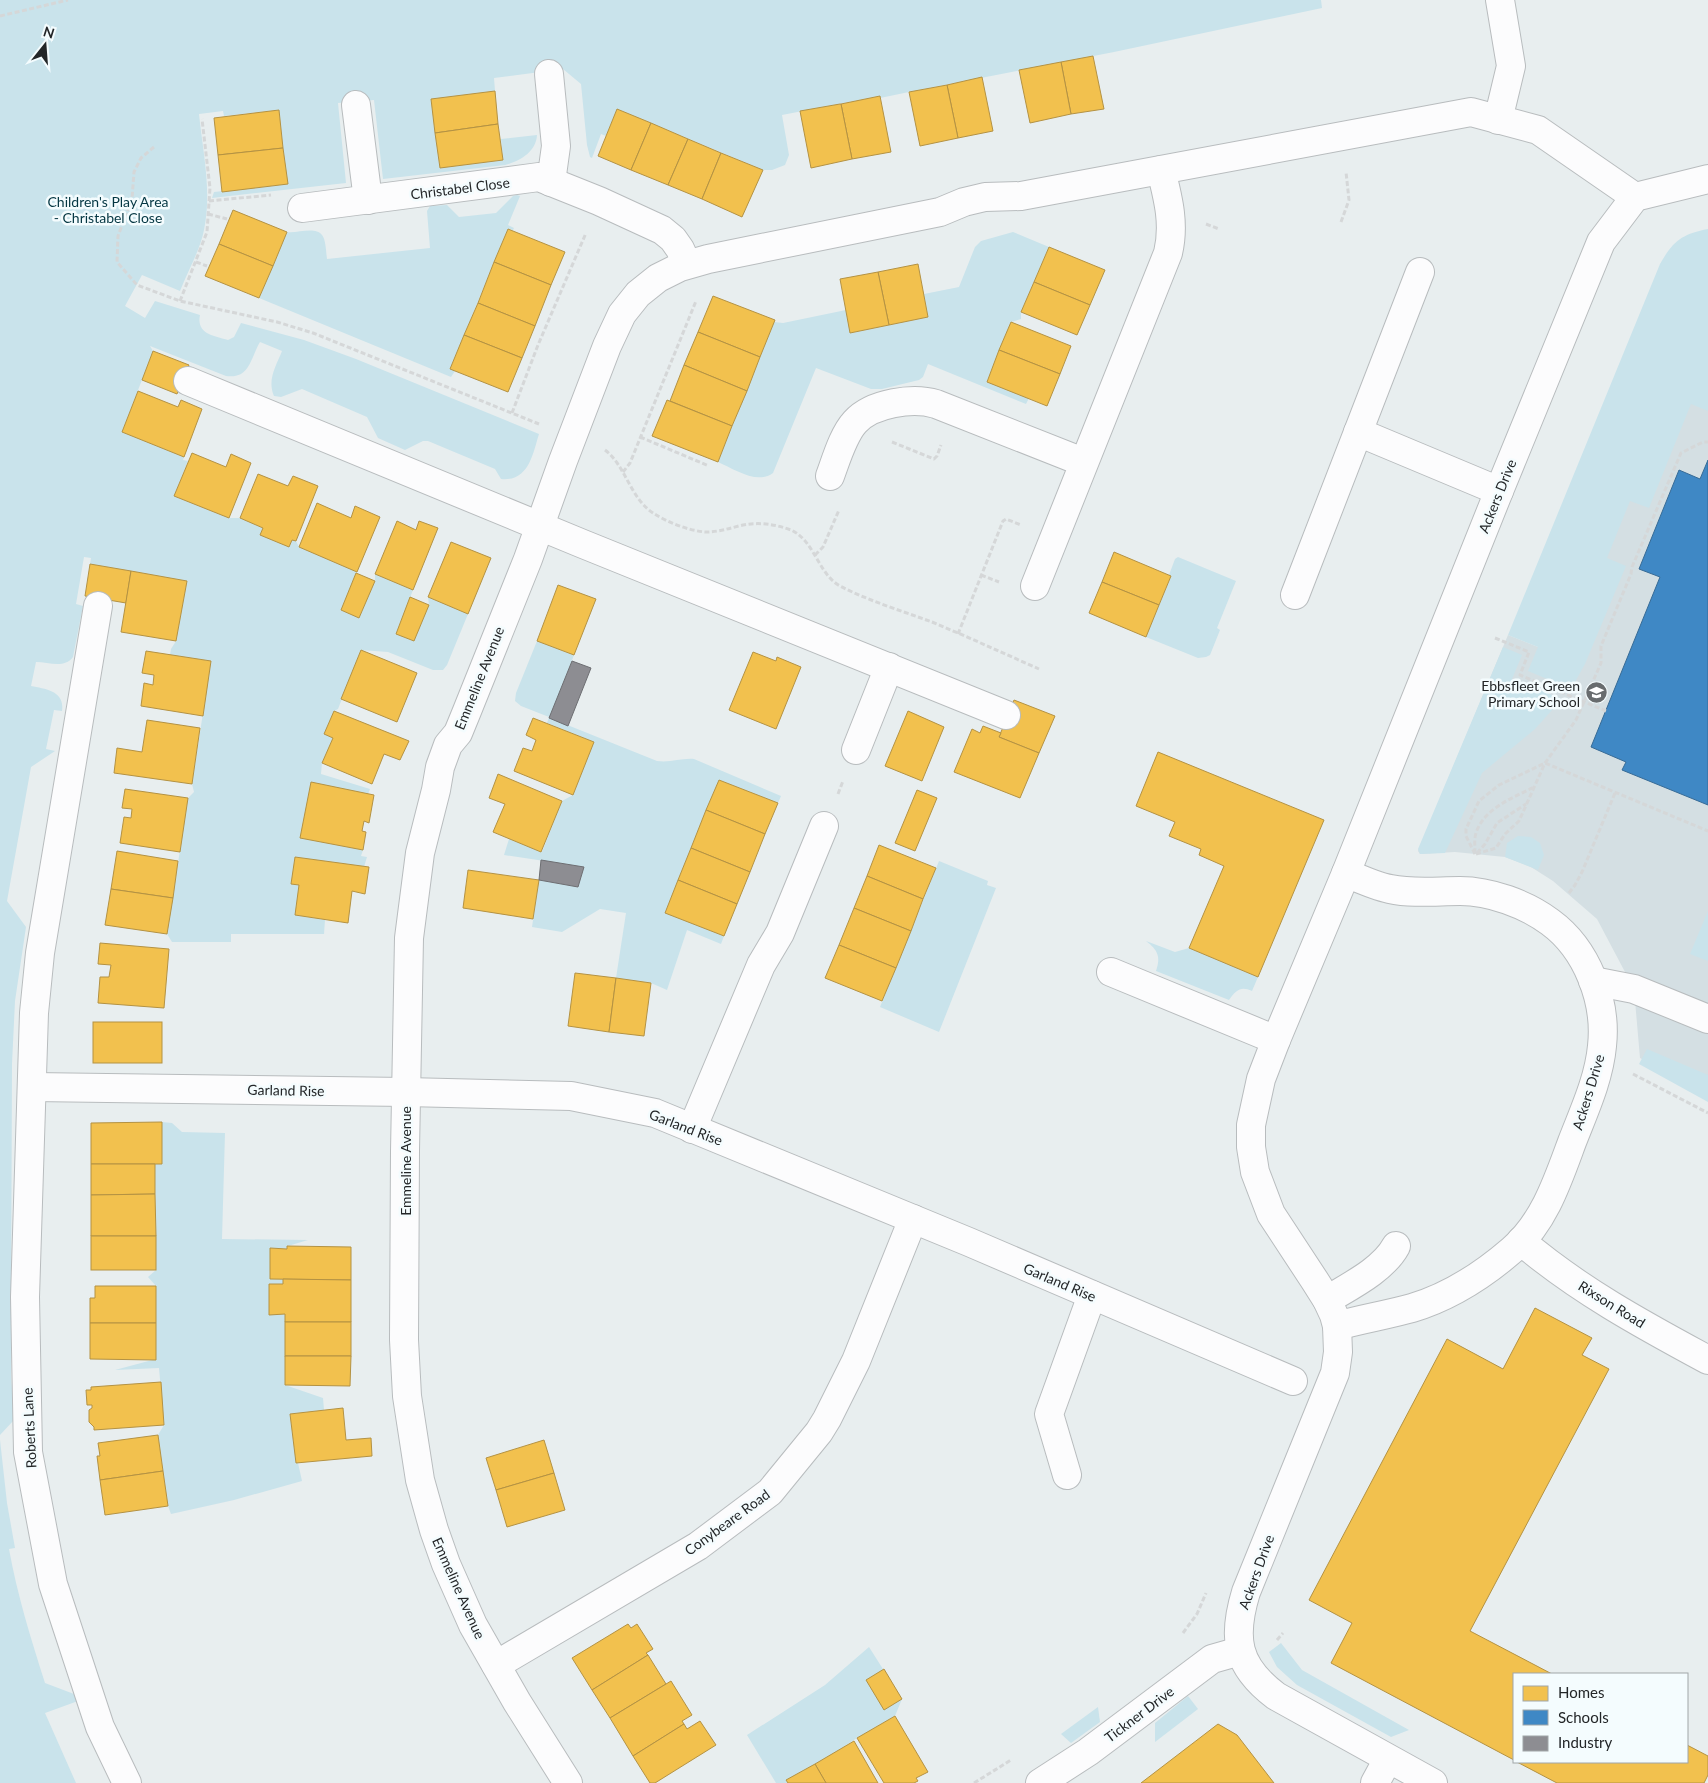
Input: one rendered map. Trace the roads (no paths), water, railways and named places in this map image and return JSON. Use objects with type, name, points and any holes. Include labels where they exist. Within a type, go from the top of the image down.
[{"type":"street","points":[[1498,120],[1511,66],[1500,0]]},
{"type":"street","points":[[549,74],[556,146],[551,182]]},
{"type":"street","points":[[356,105],[368,200]]},
{"type":"street","name":"Emmeline Avenue","points":[[568,1783],[473,1625],[446,1564],[423,1489],[413,1440],[407,1396],[405,1348],[408,966],[414,894],[421,845],[436,790],[440,767],[448,745],[458,733],[540,526],[607,346],[622,314],[638,294],[653,281],[687,264],[940,212],[964,202],[985,197],[1021,196],[1472,112],[1538,130],[1635,197]]},
{"type":"street","points":[[1035,586],[1168,253],[1172,234],[1171,211],[1161,170]]},
{"type":"street","name":"Christabel Close","points":[[291,201],[368,200],[539,177],[653,225],[670,235],[687,264]]},
{"type":"street","points":[[1635,197],[1708,180]]},
{"type":"street","name":"Ackers Drive","points":[[1433,1783],[1276,1696],[1246,1666],[1240,1651],[1240,1613],[1246,1592],[1335,1373],[1338,1352],[1336,1326],[1327,1300],[1271,1214],[1254,1172],[1251,1147],[1253,1115],[1261,1079],[1276,1040],[1346,873],[1601,242],[1635,197]]},
{"type":"street","points":[[1295,595],[1420,272]]},
{"type":"street","points":[[188,381],[1006,715]]},
{"type":"street","points":[[830,476],[848,432],[855,422],[874,410],[907,401],[922,400],[1084,462]]},
{"type":"street","points":[[1358,432],[1499,491]]},
{"type":"street","name":"Roberts Lane","points":[[98,606],[40,953],[34,1013],[25,1297],[28,1452],[53,1584],[100,1727],[127,1783]]},
{"type":"street","points":[[856,750],[889,667]]},
{"type":"street","points":[[692,1129],[761,965],[780,933],[824,826]]},
{"type":"street","name":"Ackers Drive","points":[[1336,1326],[1412,1308],[1452,1292],[1495,1263],[1521,1241],[1543,1210],[1562,1171],[1589,1096],[1602,1047],[1601,1011],[1586,964],[1566,936],[1549,921],[1523,907],[1486,894],[1462,891],[1412,892],[1390,889],[1346,873]]},
{"type":"street","points":[[1111,972],[1276,1040]]},
{"type":"street","points":[[1593,981],[1634,989],[1708,1019]]},
{"type":"street","name":"Garland Rise","points":[[33,1086],[572,1096],[655,1113],[913,1219],[1293,1381]]},
{"type":"street","name":"Conybeare Road","points":[[496,1664],[698,1546],[770,1492],[819,1432],[827,1419],[856,1361],[913,1219]]},
{"type":"street","name":"Rixson Road","points":[[1521,1241],[1542,1260],[1629,1317],[1708,1360]]},
{"type":"street","points":[[1327,1300],[1381,1265],[1391,1255],[1396,1246]]},
{"type":"street","points":[[1067,1475],[1049,1414],[1092,1295]]},
{"type":"street","name":"Tickner Drive","points":[[1040,1783],[1088,1752],[1212,1660],[1240,1651]]},
{"type":"street","points":[[1376,1783],[1388,1759]]},
{"type":"place","name":"Ebbsfleet Green Primary School","points":[[1596,693]]},
{"type":"park label","name":"Children's Play Area - Christabel Close","points":[[108,210]]}]
